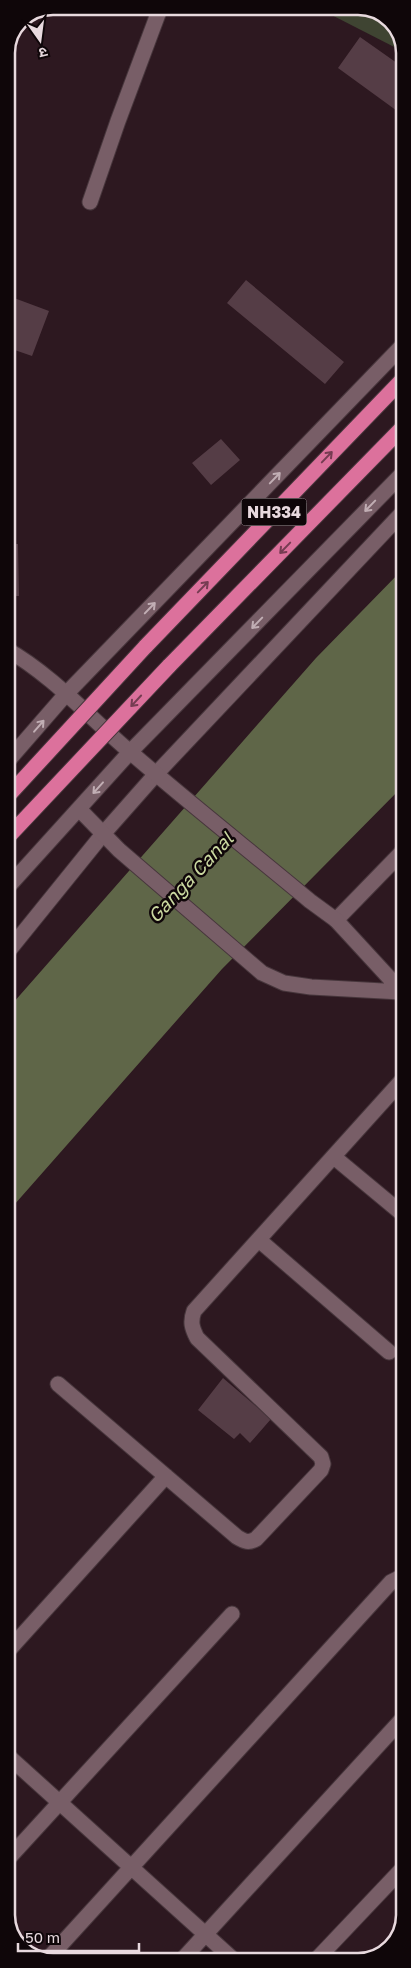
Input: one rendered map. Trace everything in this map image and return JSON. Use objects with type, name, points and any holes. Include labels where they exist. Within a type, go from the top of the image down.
[{"type":"highway","name":"NH334","points":[[15,788],[145,647],[396,386]]},
{"type":"highway","name":"NH334","points":[[15,830],[170,666],[396,434]]},
{"type":"street","points":[[90,202],[158,15]]},
{"type":"street","points":[[15,753],[66,694],[396,352]]},
{"type":"street","points":[[15,879],[130,752],[396,480]]},
{"type":"street","points":[[15,943],[103,834],[156,774],[396,519]]},
{"type":"street","points":[[15,654],[66,694],[176,791],[310,901],[336,920],[396,984]]},
{"type":"street","points":[[79,809],[119,850],[249,964],[262,973],[284,983],[311,987],[396,992]]},
{"type":"street","points":[[336,920],[396,858]]},
{"type":"street","points":[[58,1384],[237,1537],[251,1542],[256,1538],[321,1470],[323,1464],[321,1457],[198,1338],[192,1329],[191,1319],[194,1311],[396,1086]]},
{"type":"street","points":[[334,1157],[396,1209]]},
{"type":"street","points":[[259,1240],[390,1352]]},
{"type":"street","points":[[15,1643],[166,1476]]},
{"type":"street","points":[[53,1953],[391,1582],[396,1580]]},
{"type":"street","points":[[15,1851],[232,1614]]},
{"type":"street","points":[[188,1953],[396,1726]]},
{"type":"street","points":[[15,1762],[226,1953]]},
{"type":"street","points":[[323,1953],[396,1876]]},
{"type":"shaded area","points":[[332,15],[360,15],[379,21],[392,36],[396,48]]},
{"type":"water","name":"Ganga Canal","points":[[396,576],[396,793],[222,969],[15,1204],[15,1001],[316,658]]},
{"type":"building","points":[[360,37],[396,62],[396,110],[338,68]]},
{"type":"building","points":[[246,280],[344,362],[325,384],[227,303]]},
{"type":"building","points":[[15,298],[49,311],[32,356],[15,350]]},
{"type":"building","points":[[221,439],[240,460],[211,485],[192,463]]},
{"type":"building","points":[[15,544],[18,544],[19,596],[15,596]]},
{"type":"building","points":[[223,1378],[271,1419],[250,1443],[240,1433],[234,1439],[198,1410]]}]
